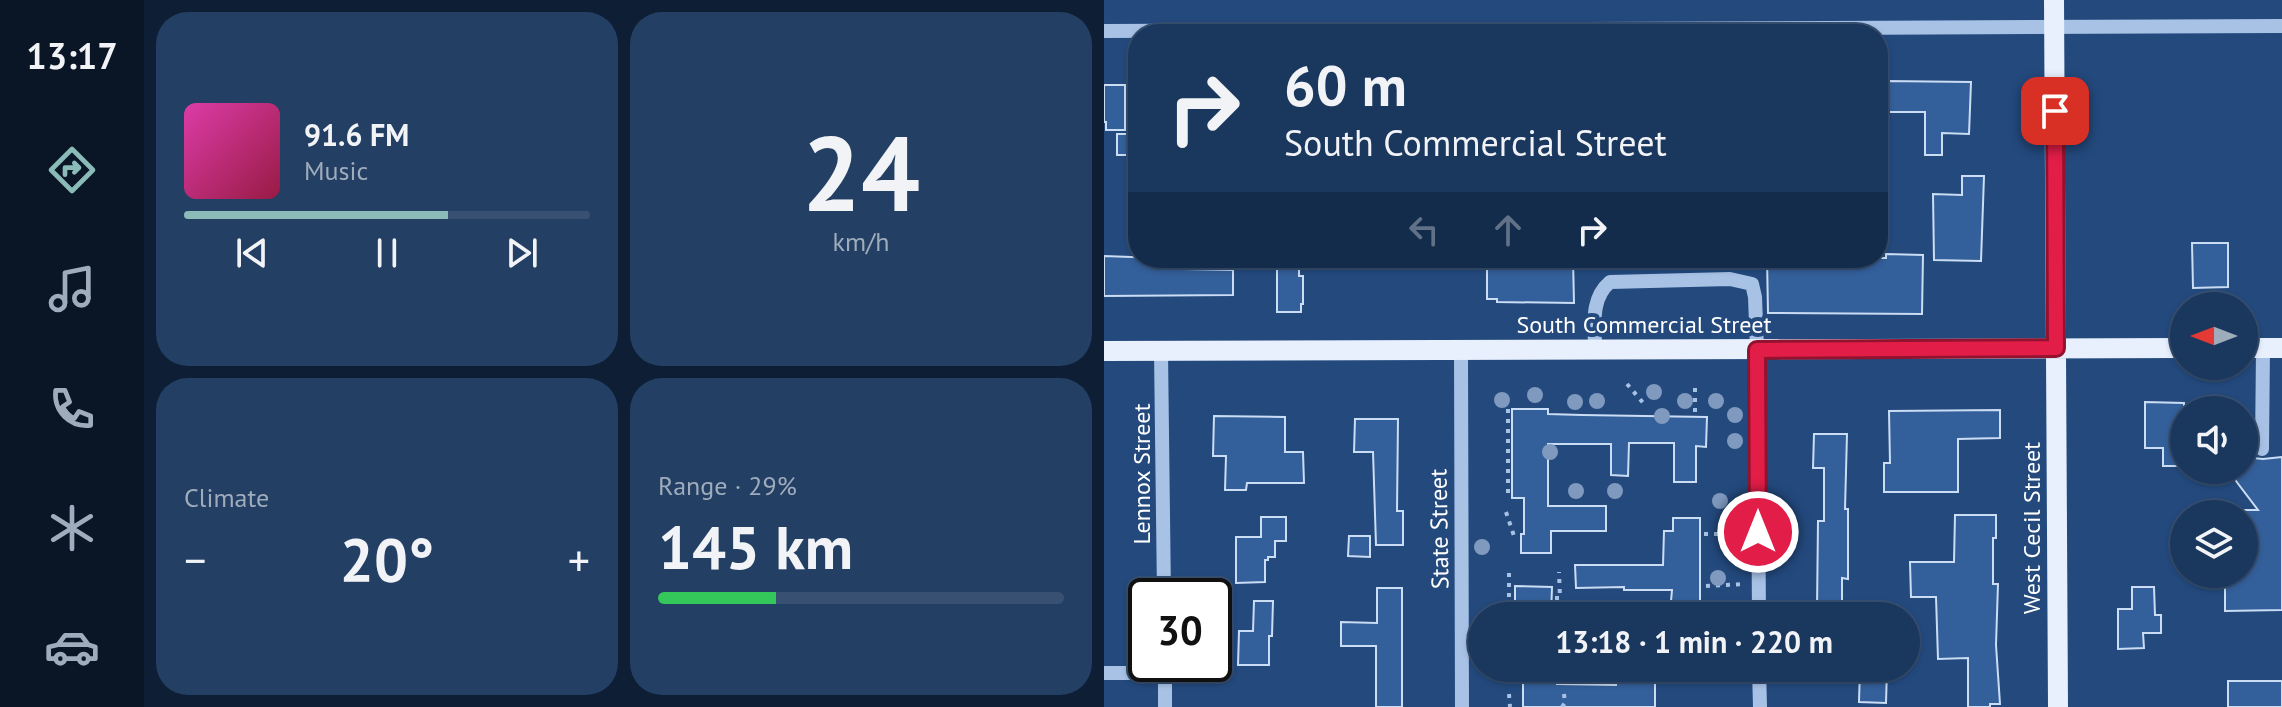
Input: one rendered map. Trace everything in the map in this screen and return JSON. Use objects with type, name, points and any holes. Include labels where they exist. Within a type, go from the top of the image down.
[{"type":"main road","name":"West Cecil Street","points":[[2054,0],[2058,707]]},
{"type":"main road","name":"South Commercial Street","points":[[1104,351],[2170,348]]},
{"type":"street","points":[[1888,28],[2282,26]]},
{"type":"street","points":[[1104,31],[1128,31]]},
{"type":"street","points":[[1595,349],[1596,300],[1610,282],[1730,279],[1752,284],[1757,350],[1759,602]]},
{"type":"street","points":[[2262,449],[2263,348]]},
{"type":"street","name":"State Street","points":[[1461,350],[1462,707]]},
{"type":"street","name":"Lennox Street","points":[[1161,351],[1164,578]]},
{"type":"street","points":[[1104,673],[1128,671]]},
{"type":"street","points":[[1165,682],[1165,707]]},
{"type":"street","points":[[1759,682],[1760,707]]},
{"type":"path","points":[[1695,383],[1695,412]]},
{"type":"path","points":[[1627,384],[1645,405]]},
{"type":"path","points":[[1508,408],[1508,493]]},
{"type":"path","points":[[1506,512],[1515,539]]},
{"type":"path","points":[[1704,534],[1731,534]]},
{"type":"path","points":[[1555,598],[1560,598],[1559,572]]},
{"type":"path","points":[[1509,573],[1509,598],[1512,598]]},
{"type":"path","points":[[1706,586],[1758,584]]},
{"type":"path","points":[[1509,694],[1510,707]]},
{"type":"path","points":[[1562,707],[1564,694]]},
{"type":"building","points":[[1888,81],[1971,82],[1969,134],[1942,133],[1942,155],[1925,155],[1925,112],[1888,112]]},
{"type":"building","points":[[1104,85],[1125,85],[1125,130],[1106,130]]},
{"type":"building","points":[[1117,134],[1128,134],[1128,155],[1117,155]]},
{"type":"building","points":[[1962,176],[1984,176],[1981,261],[1934,260],[1933,194],[1962,195]]},
{"type":"building","points":[[2192,243],[2228,243],[2228,287],[2193,288]]},
{"type":"building","points":[[1888,254],[1923,255],[1922,314],[1768,313],[1767,268],[1888,268]]},
{"type":"building","points":[[1104,256],[1128,257],[1128,268],[1233,270],[1233,295],[1104,296]]},
{"type":"building","points":[[1277,268],[1299,268],[1299,276],[1303,276],[1301,312],[1277,312]]},
{"type":"building","points":[[1487,268],[1573,268],[1574,303],[1497,302],[1497,299],[1487,299]]},
{"type":"building","points":[[2145,402],[2170,403],[2170,466],[2163,466],[2163,448],[2145,448]]},
{"type":"building","points":[[1512,409],[1548,409],[1548,414],[1707,417],[1706,447],[1696,446],[1696,482],[1674,482],[1674,443],[1629,443],[1628,476],[1611,475],[1611,444],[1548,444],[1548,506],[1606,506],[1606,531],[1551,531],[1551,553],[1521,553],[1524,498],[1512,498]]},
{"type":"building","points":[[2000,410],[2000,438],[1958,439],[1958,492],[1884,492],[1884,463],[1890,463],[1889,411]]},
{"type":"building","points":[[1214,416],[1285,417],[1285,452],[1303,452],[1304,483],[1247,483],[1246,490],[1225,490],[1226,456],[1213,456]]},
{"type":"building","points":[[1355,419],[1398,419],[1397,511],[1403,511],[1403,545],[1376,545],[1373,452],[1354,452]]},
{"type":"building","points":[[1814,434],[1847,434],[1845,509],[1848,509],[1848,579],[1842,578],[1842,602],[1817,602],[1818,521],[1824,521],[1824,468],[1813,468]]},
{"type":"building","points":[[2282,457],[2282,610],[2225,611],[2225,588],[2258,588],[2258,500],[2250,500],[2238,484],[2258,484],[2258,458]]},
{"type":"building","points":[[1955,515],[1996,515],[1993,584],[1998,584],[1996,645],[2000,704],[1990,704],[1990,707],[1968,707],[1968,658],[1938,659],[1936,597],[1911,597],[1910,562],[1954,562]]},
{"type":"building","points":[[1261,517],[1286,517],[1286,541],[1275,541],[1275,557],[1265,560],[1265,582],[1236,583],[1236,537],[1261,537]]},
{"type":"building","points":[[1673,518],[1700,518],[1700,601],[1671,601],[1672,590],[1576,588],[1575,565],[1663,565],[1664,531],[1673,531]]},
{"type":"building","points":[[1349,536],[1370,536],[1370,557],[1348,556]]},
{"type":"building","points":[[1515,586],[1552,587],[1551,602],[1515,602]]},
{"type":"building","points":[[2132,587],[2154,587],[2155,615],[2161,615],[2161,633],[2143,633],[2144,648],[2118,649],[2118,609],[2132,609]]},
{"type":"building","points":[[1377,588],[1402,588],[1402,707],[1376,707],[1376,646],[1341,646],[1341,622],[1377,623]]},
{"type":"building","points":[[1254,601],[1273,601],[1269,665],[1238,665],[1239,631],[1253,631]]},
{"type":"building","points":[[2228,681],[2282,681],[2282,707],[2228,707]]},
{"type":"building","points":[[1523,682],[1616,685],[1616,682],[1655,682],[1655,707],[1523,707]]},
{"type":"building","points":[[1860,682],[1887,682],[1886,703],[1859,702]]},
{"type":"route","points":[[1758,532],[1757,350],[2056,348],[2055,111]]}]
